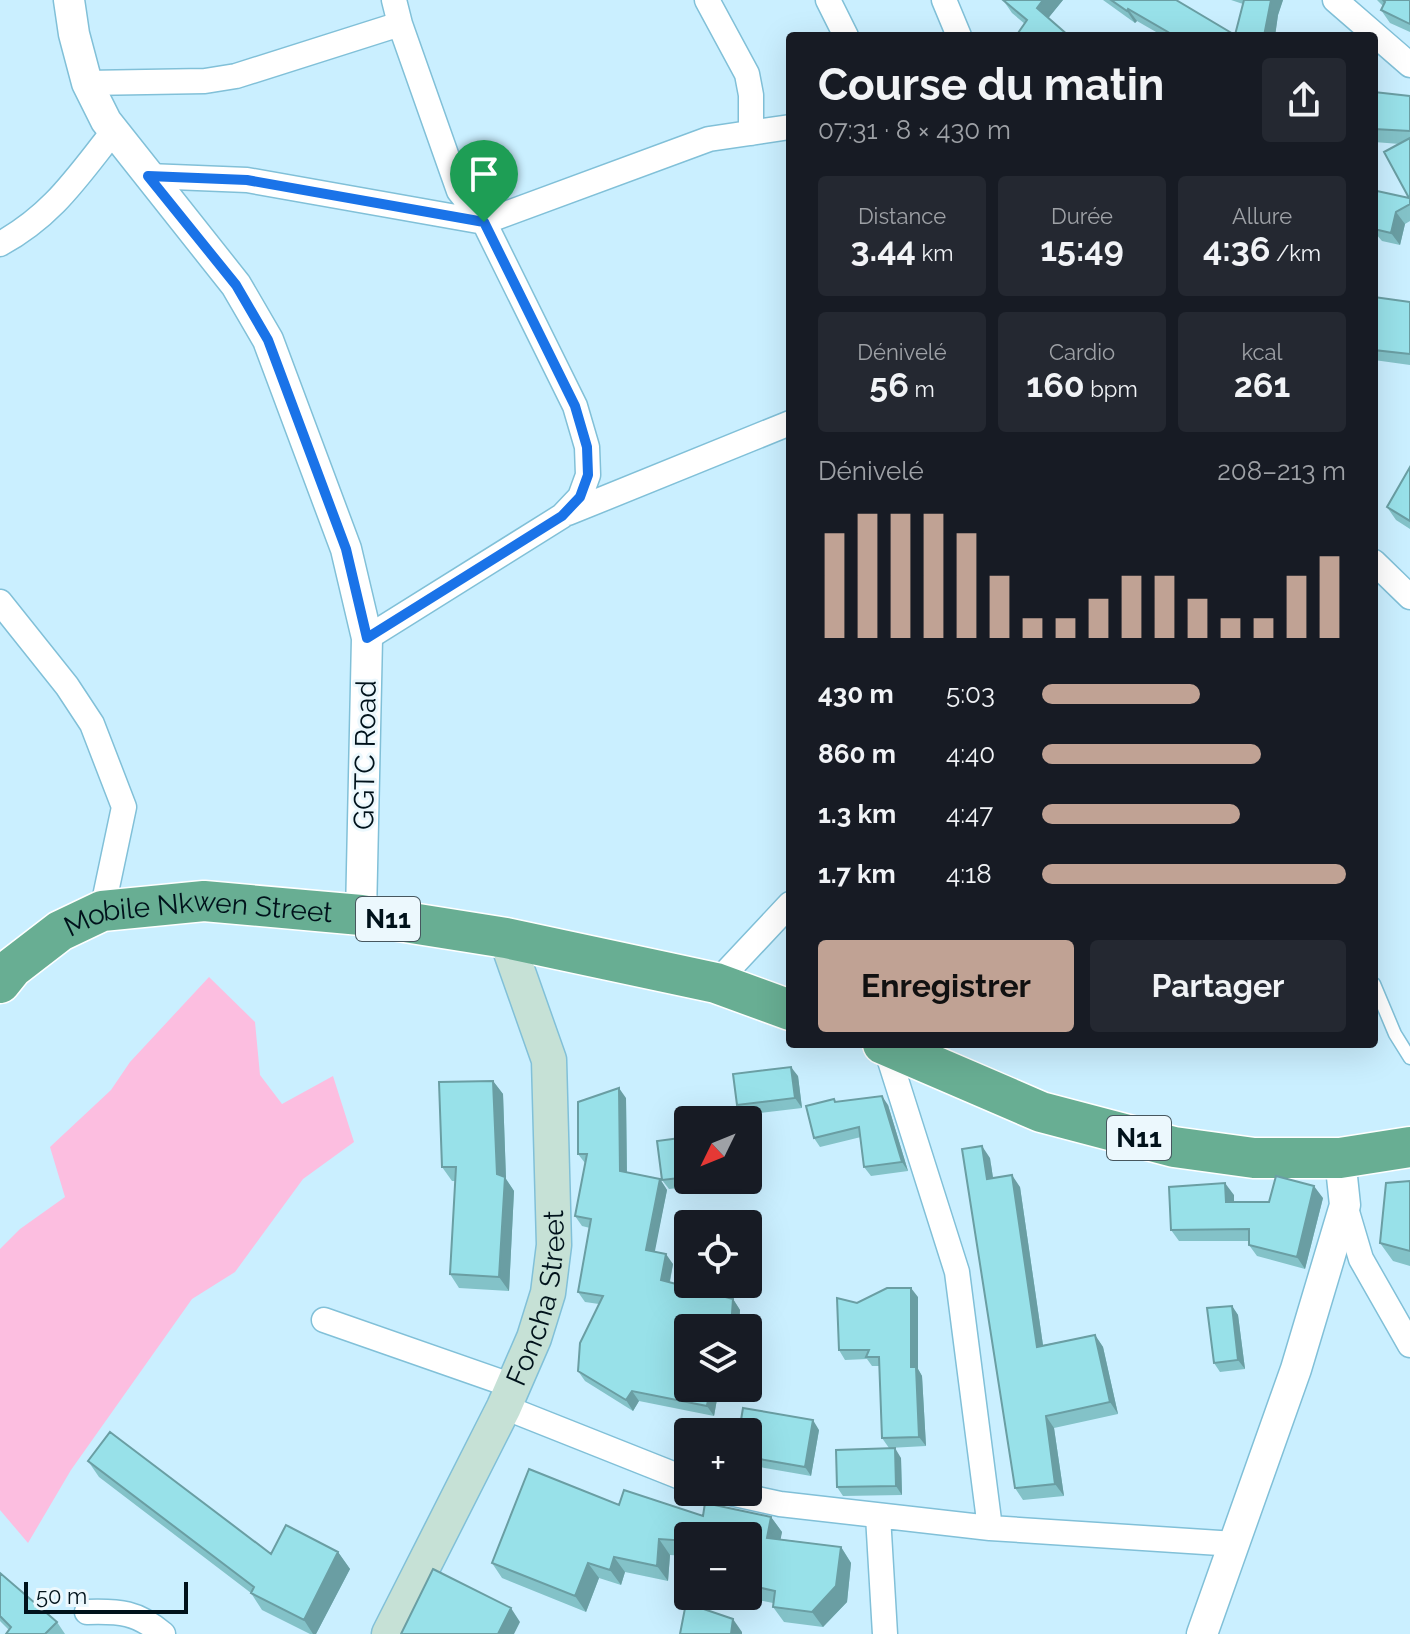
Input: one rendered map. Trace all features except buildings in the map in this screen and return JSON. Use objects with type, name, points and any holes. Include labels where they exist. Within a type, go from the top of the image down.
[{"type":"highway","name":"Mobile Nkwen Street","points":[[0,983],[12,968],[60,931],[102,911],[204,901],[361,915],[506,938],[716,983],[786,1009]]},
{"type":"highway","name":"N11","points":[[893,1048],[1041,1112],[1174,1147],[1254,1158],[1340,1158],[1410,1147]]},
{"type":"main road","name":"Foncha Street","points":[[389,1634],[509,1396],[534,1338],[548,1293],[554,1245],[549,1060],[506,938]]},
{"type":"street","name":"GGTC Road","points":[[69,0],[87,83],[113,132],[236,285],[268,340],[346,549],[367,638],[361,915]]},
{"type":"street","points":[[394,0],[459,191],[484,222],[575,406],[587,447],[588,475],[580,497],[562,516]]},
{"type":"street","points":[[707,0],[747,74],[751,95],[751,133]]},
{"type":"street","points":[[828,0],[844,32]]},
{"type":"street","points":[[944,0],[956,32]]},
{"type":"street","points":[[1335,0],[1372,32]]},
{"type":"street","points":[[87,83],[205,81],[236,76],[400,24]]},
{"type":"street","points":[[1378,37],[1410,65]]},
{"type":"street","points":[[148,176],[247,180],[484,222],[709,139],[786,128]]},
{"type":"street","points":[[0,244],[46,214],[113,132]]},
{"type":"street","points":[[367,638],[562,516],[786,425]]},
{"type":"street","points":[[1378,566],[1410,597]]},
{"type":"street","points":[[0,602],[67,686],[92,724],[124,807],[102,911]]},
{"type":"street","points":[[716,983],[786,908]]},
{"type":"street","points":[[885,1048],[957,1272],[990,1528]]},
{"type":"street","points":[[1340,1158],[1345,1205],[1361,1259],[1410,1345]]},
{"type":"street","points":[[1202,1634],[1296,1369],[1345,1205]]},
{"type":"street","points":[[324,1320],[509,1396],[674,1473]]},
{"type":"street","points":[[762,1500],[990,1528],[1235,1544]]},
{"type":"street","points":[[878,1516],[885,1634]]},
{"type":"street","points":[[87,1612],[116,1611],[140,1617],[163,1634]]},
{"type":"lane","points":[[1378,994],[1395,1034],[1410,1058]]},
{"type":"shaded area","points":[[209,977],[255,1022],[260,1075],[282,1104],[333,1076],[354,1142],[303,1179],[235,1272],[192,1299],[71,1470],[28,1543],[0,1510],[0,1249],[20,1229],[65,1197],[50,1147],[111,1090],[130,1062]]},
{"type":"route","points":[[148,176],[247,180],[484,222],[575,406],[587,447],[588,475],[580,497],[562,516],[367,638],[346,549],[268,340],[236,285],[148,176]]}]
